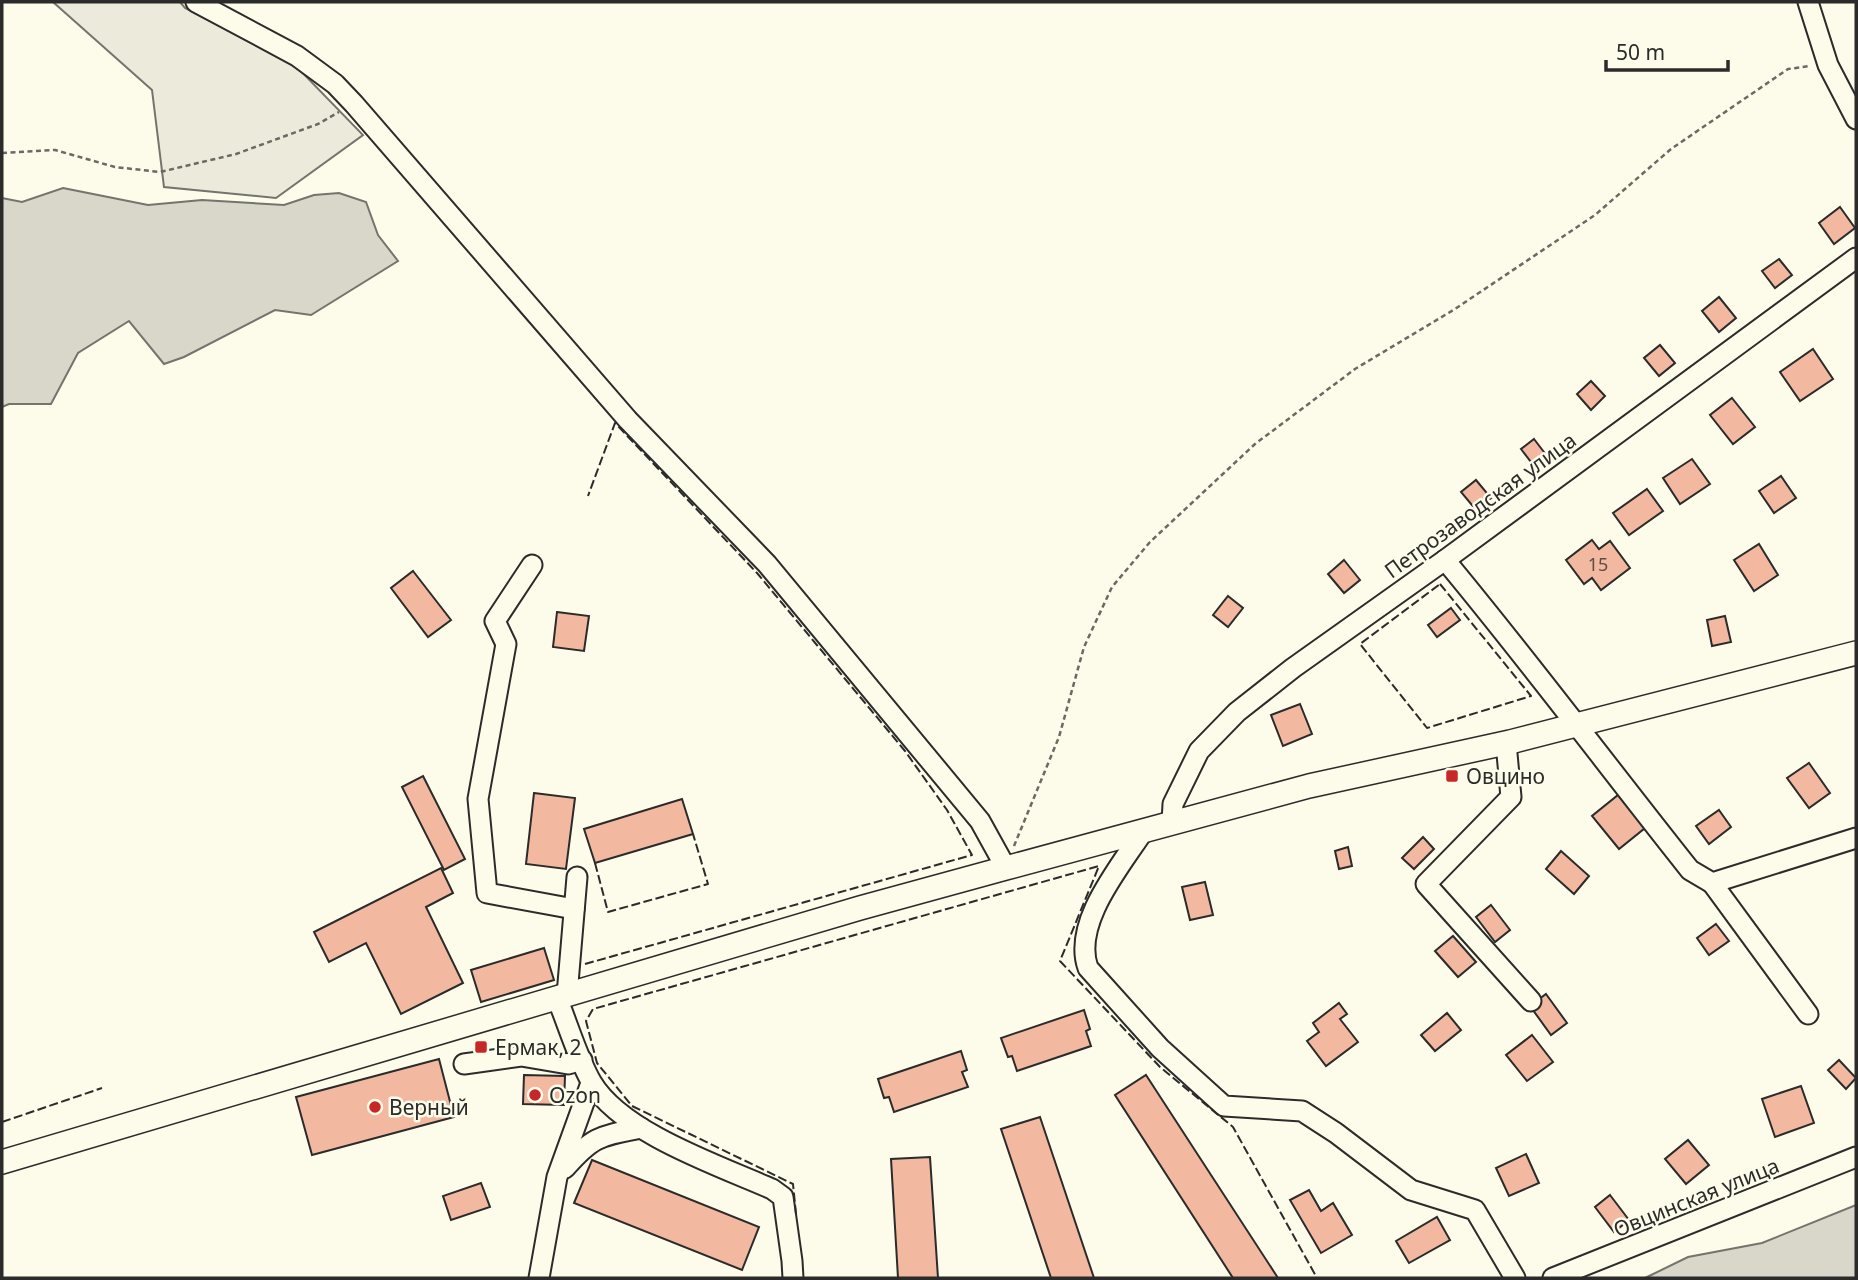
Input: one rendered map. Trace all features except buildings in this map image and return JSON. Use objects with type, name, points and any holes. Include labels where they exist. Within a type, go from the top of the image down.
[{"type":"main road","points":[[2,1162],[860,908],[1172,822],[1309,786],[1506,743],[1856,653]]},
{"type":"street","points":[[196,2],[297,56],[335,84],[354,104],[628,420],[767,564],[981,821],[1006,868]]},
{"type":"street","points":[[1808,2],[1828,65],[1856,118]]},
{"type":"street","name":"Петрозаводская улица","points":[[1172,822],[1173,804],[1199,751],[1237,712],[1293,668],[1856,258]]},
{"type":"street","points":[[1445,559],[1532,665],[1574,725],[1690,870],[1712,883],[1808,1014]]},
{"type":"street","points":[[532,565],[495,621],[506,644],[478,799],[487,893],[575,909]]},
{"type":"street","points":[[1506,743],[1511,797],[1426,884],[1531,1001]]},
{"type":"street","points":[[1144,830],[1100,899],[1086,933],[1083,954],[1088,968],[1160,1048],[1224,1106],[1302,1111],[1336,1133],[1411,1190],[1475,1210],[1515,1278]]},
{"type":"street","points":[[1712,883],[1856,838]]},
{"type":"street","points":[[577,877],[562,996],[591,1083],[609,1105],[640,1128],[772,1189],[783,1197],[793,1278]]},
{"type":"street","points":[[464,1064],[521,1056],[568,1064],[582,1060]]},
{"type":"street","points":[[539,1278],[557,1177],[591,1083]]},
{"type":"street","points":[[557,1177],[584,1146],[604,1135],[640,1128]]},
{"type":"street","name":"Овцинская улица","points":[[1553,1278],[1856,1157]]},
{"type":"path","points":[[1006,868],[1059,737],[1084,647],[1112,587],[1150,542],[1255,444],[1355,369],[1455,309],[1595,215],[1671,149],[1788,69],[1828,65]]},
{"type":"path","points":[[2,153],[55,150],[115,167],[160,172],[236,155],[318,124],[354,104]]},
{"type":"shaded area","points":[[53,2],[180,2],[185,8],[293,63],[363,135],[276,198],[164,187],[152,90]]},
{"type":"shaded area","points":[[63,188],[148,205],[202,200],[284,205],[314,195],[339,193],[366,202],[378,235],[398,261],[311,315],[275,310],[184,357],[164,364],[129,321],[78,353],[51,404],[9,404],[2,407],[2,198],[22,202]]},
{"type":"shaded area","points":[[1856,1205],[1856,1278],[1645,1278],[1688,1257],[1762,1243]]},
{"type":"fence","points":[[585,964],[972,855],[947,810],[905,751],[757,573],[615,423],[588,496]]},
{"type":"fence","points":[[1440,584],[1531,696],[1427,728],[1360,644],[1440,584]]},
{"type":"fence","points":[[595,863],[608,912],[708,884],[693,834]]},
{"type":"fence","points":[[796,1214],[793,1184],[632,1106],[597,1063],[586,1021],[593,1009],[1099,866],[1060,961],[1160,1067],[1233,1127],[1317,1278]]},
{"type":"fence","points":[[2,1122],[102,1088]]},
{"type":"place","name":"Овцино","points":[[1452,776]]},
{"type":"place","name":"Ермак, 2","points":[[481,1047]]},
{"type":"place","name":"Ozon","points":[[535,1095]]},
{"type":"place","name":"Верный","points":[[375,1107]]}]
